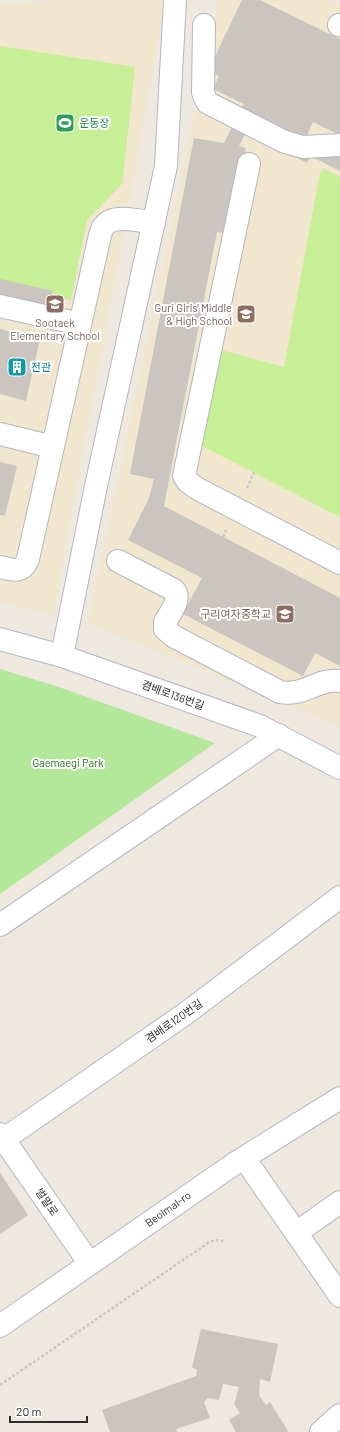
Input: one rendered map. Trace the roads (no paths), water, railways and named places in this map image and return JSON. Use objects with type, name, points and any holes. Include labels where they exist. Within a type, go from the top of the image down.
[{"type":"street","points":[[62,656],[95,494],[166,166],[175,0]]},
{"type":"street","points":[[204,25],[203,92],[208,103],[285,142],[303,147],[340,145]]},
{"type":"street","points":[[249,164],[184,476],[188,482],[198,489],[340,563]]},
{"type":"street","points":[[0,567],[16,571],[22,569],[26,564],[103,227],[110,221],[117,219],[154,223]]},
{"type":"street","points":[[0,306],[80,324]]},
{"type":"street","points":[[0,434],[53,447]]},
{"type":"street","points":[[118,561],[176,592],[177,600],[165,622],[165,628],[173,636],[280,692],[293,694],[328,681],[340,681]]},
{"type":"street","name":"겸배로136번길","points":[[0,639],[62,656],[253,724],[279,735],[340,768]]},
{"type":"street","points":[[0,925],[279,735]]},
{"type":"street","name":"겸배로120번길","points":[[1,1139],[185,1014],[340,897]]},
{"type":"street","name":"Beolmal-ro","points":[[0,1326],[244,1158],[340,1098]]},
{"type":"street","name":"벌말로","points":[[1,1139],[90,1264]]},
{"type":"street","points":[[244,1158],[340,1296]]},
{"type":"street","points":[[296,1233],[340,1202]]},
{"type":"street","points":[[320,1432],[340,1415]]},
{"type":"place","name":"운동장","points":[[65,123]]},
{"type":"place","name":"Sootaek Elementary School","points":[[55,304]]},
{"type":"place","name":"Guri Girls' Middle & High School","points":[[246,314]]},
{"type":"place","name":"전관","points":[[17,367]]},
{"type":"place","name":"구리여자중학교","points":[[285,614]]},
{"type":"park label","name":"Gaemaegi Park","points":[[68,763]]}]
